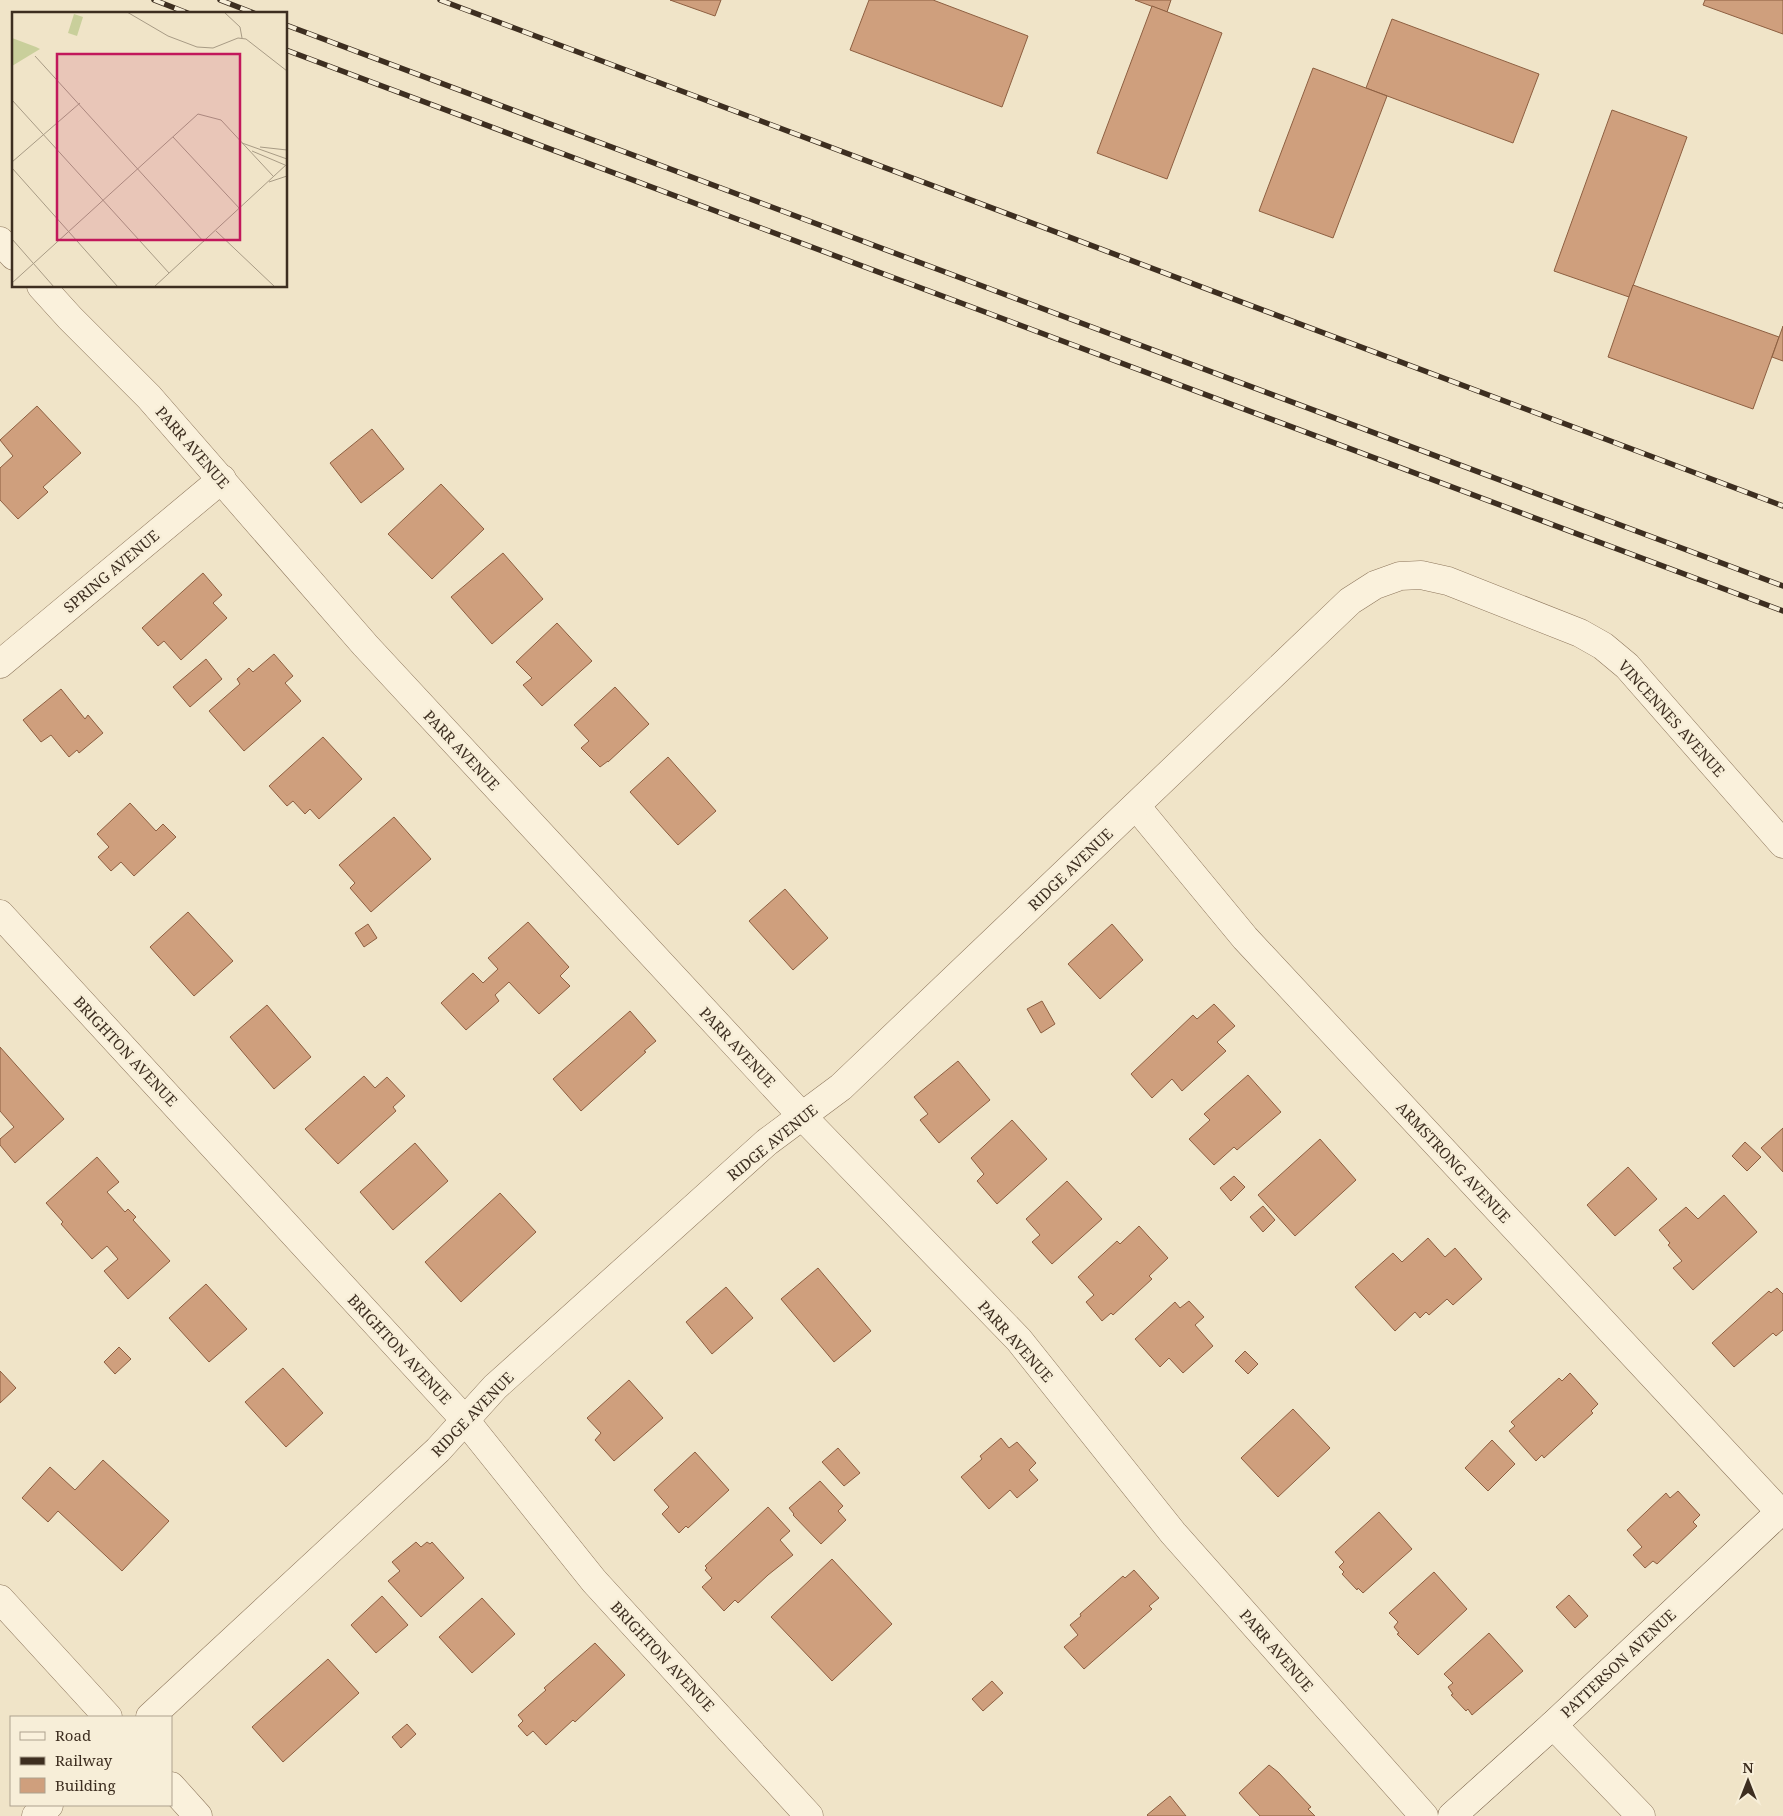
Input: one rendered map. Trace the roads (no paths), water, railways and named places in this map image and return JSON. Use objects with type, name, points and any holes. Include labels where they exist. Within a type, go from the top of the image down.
[{"type":"street","points":[[0,241],[12,254]]},
{"type":"street","name":"PARR AVENUE","points":[[43,288],[149,397],[365,645],[802,1116],[1019,1340],[1173,1533],[1424,1816]]},
{"type":"street","name":"SPRING AVENUE","points":[[0,664],[222,479]]},
{"type":"street","name":"VINCENNES AVENUE","points":[[1400,576],[1422,575],[1448,581],[1580,633],[1603,646],[1628,666],[1783,844]]},
{"type":"street","name":"RIDGE AVENUE","points":[[151,1716],[431,1457],[502,1380],[767,1142],[841,1087],[1350,601],[1375,585],[1400,576]]},
{"type":"street","name":"ARMSTRONG AVENUE","points":[[1136,806],[1244,938],[1781,1510]]},
{"type":"street","name":"BRIGHTON AVENUE","points":[[0,914],[465,1420],[594,1581],[809,1816]]},
{"type":"street","name":"PATTERSON AVENUE","points":[[1452,1816],[1553,1725],[1781,1510]]},
{"type":"street","points":[[0,1599],[107,1716]]},
{"type":"street","points":[[1553,1725],[1641,1816]]},
{"type":"street","points":[[172,1787],[198,1816]]},
{"type":"street","points":[[36,1816],[48,1806]]},
{"type":"railway","points":[[154,0],[185,12]]},
{"type":"railway","points":[[220,0],[251,12]]},
{"type":"railway","points":[[440,0],[1783,506]]},
{"type":"railway","points":[[288,26],[1783,586]]},
{"type":"railway","points":[[288,51],[1783,611]]}]
